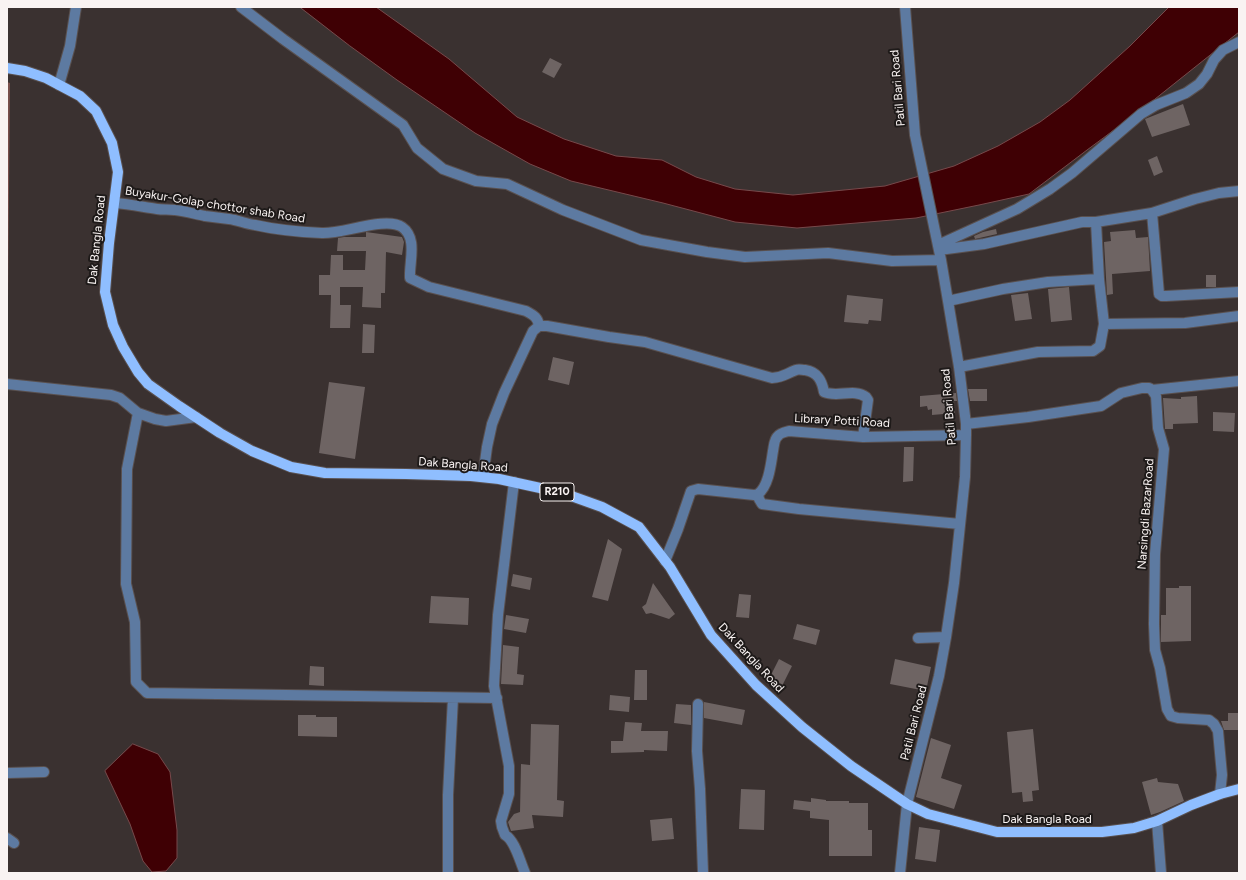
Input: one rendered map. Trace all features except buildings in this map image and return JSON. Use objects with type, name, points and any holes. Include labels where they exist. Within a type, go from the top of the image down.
[{"type":"main road","name":"Dak Bangla Road","points":[[7,68],[26,71],[46,78],[80,96],[96,111],[112,143],[118,172],[109,243],[105,292],[113,325],[123,347],[138,372],[148,384],[196,417],[252,451],[291,467],[325,473],[482,477],[514,482],[563,493],[602,507],[638,527],[670,567],[711,635],[756,685],[802,727],[851,766],[907,804],[928,814],[997,832],[1102,832],[1134,828],[1157,821],[1191,805],[1220,794],[1239,789]]},
{"type":"street","points":[[59,85],[70,46],[76,7]]},
{"type":"street","points":[[241,7],[403,125],[417,148],[443,169],[476,181],[507,184],[563,210],[641,240],[745,257],[828,253],[892,261],[939,249],[984,244],[1082,222],[1096,222],[1152,213],[1194,199],[1239,191]]},
{"type":"street","name":"Patil Bari Road","points":[[900,873],[907,804],[939,676],[946,637],[954,583],[965,477],[966,435],[959,367],[948,301],[939,249],[915,135],[905,7]]},
{"type":"street","points":[[939,249],[1017,209],[1050,189],[1072,173],[1141,114],[1199,84],[1207,74],[1214,60],[1223,50],[1239,42]]},
{"type":"street","name":"Buyakur-Golap chottor shab Road","points":[[115,203],[158,209],[174,209],[282,230],[324,233],[363,227],[378,223],[396,225],[404,228],[411,237],[412,246],[410,278],[429,287],[526,311],[539,321],[539,326]]},
{"type":"street","points":[[1152,213],[1159,294],[1166,296],[1239,292]]},
{"type":"street","points":[[959,367],[1038,352],[1093,351],[1100,346],[1104,324],[1099,279],[1096,222]]},
{"type":"street","points":[[948,301],[1003,289],[1048,282],[1099,279]]},
{"type":"street","points":[[1104,324],[1185,323],[1239,316]]},
{"type":"street","points":[[482,477],[492,424],[504,393],[533,331],[539,326],[645,342],[772,378],[783,377],[800,370],[812,372],[823,384],[824,392],[828,394],[858,393],[866,397],[868,400],[863,437]]},
{"type":"street","points":[[966,424],[1028,417],[1101,406],[1121,393],[1142,388],[1149,388],[1152,390],[1239,381]]},
{"type":"street","points":[[7,384],[111,395],[120,398],[138,413],[166,421],[196,417]]},
{"type":"street","name":"Narsingdi BazarRoad","points":[[1152,390],[1156,396],[1158,428],[1164,449],[1155,554],[1155,650],[1160,668],[1167,709],[1171,716],[1178,718],[1208,720],[1214,724],[1218,731],[1222,775],[1220,794]]},
{"type":"street","points":[[138,413],[126,469],[126,584],[135,622],[136,682],[147,693],[497,698]]},
{"type":"street","name":"Library Potti Road","points":[[758,494],[765,485],[775,441],[777,436],[781,433],[789,431],[863,437],[966,435]]},
{"type":"street","points":[[514,482],[498,615],[494,686],[509,766],[509,794],[501,821],[505,835],[510,838],[514,844],[525,873]]},
{"type":"street","points":[[665,561],[678,530],[691,491],[698,489],[754,495],[758,494],[759,500],[762,504],[799,509],[960,524]]},
{"type":"street","points":[[918,638],[946,637]]},
{"type":"street","points":[[448,873],[448,795],[453,698]]},
{"type":"street","points":[[698,704],[697,752],[703,873]]},
{"type":"street","points":[[7,773],[44,772]]},
{"type":"street","points":[[1157,821],[1161,873]]},
{"type":"shaded area","points":[[300,7],[376,7],[449,59],[517,117],[564,139],[616,156],[662,160],[696,177],[735,189],[793,195],[885,186],[954,166],[998,146],[1040,122],[1070,100],[1130,46],[1169,7],[1239,7],[1239,32],[1145,107],[1029,194],[916,218],[797,228],[735,222],[571,181],[530,164],[475,133],[397,80]]},
{"type":"shaded area","points":[[7,82],[10,83],[7,302]]},
{"type":"shaded area","points":[[133,744],[158,754],[170,772],[177,830],[177,858],[166,871],[152,872],[143,861],[130,824],[105,771]]}]
